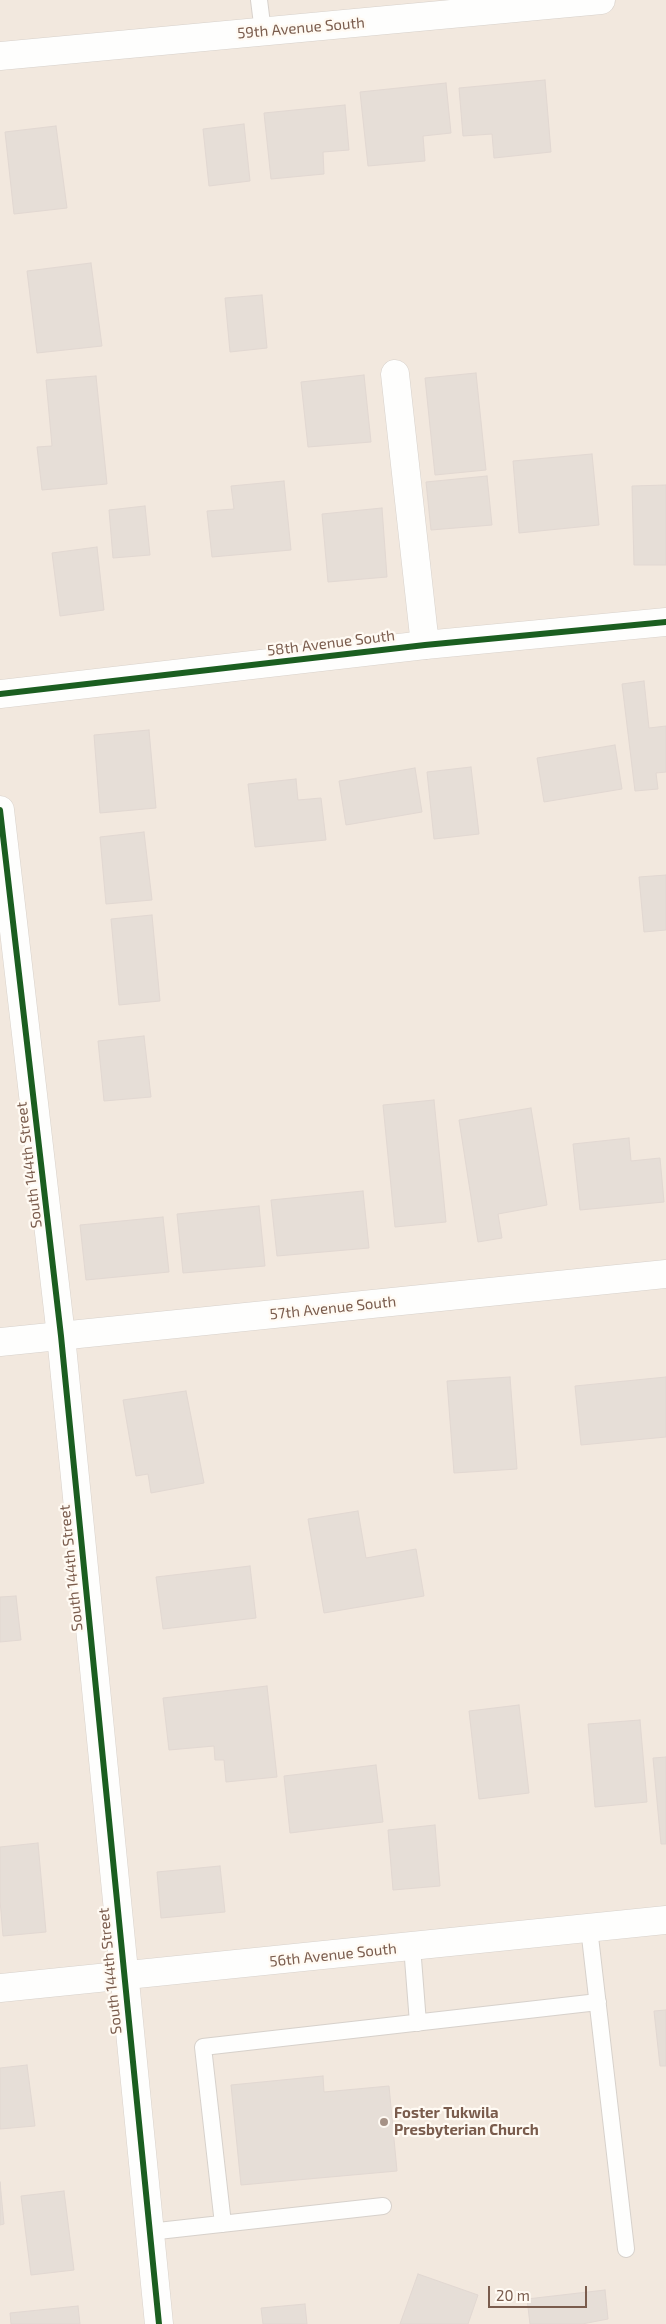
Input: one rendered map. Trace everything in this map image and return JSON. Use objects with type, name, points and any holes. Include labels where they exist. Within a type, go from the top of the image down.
[{"type":"street","name":"59th Avenue South","points":[[0,56],[601,0]]},
{"type":"street","points":[[394,374],[425,645]]},
{"type":"street","name":"58th Avenue South","points":[[0,694],[425,645],[666,622]]},
{"type":"street","name":"South 144th Street","points":[[0,810],[61,1336],[123,1977],[159,2324]]},
{"type":"street","name":"57th Avenue South","points":[[0,1342],[666,1274]]},
{"type":"street","name":"56th Avenue South","points":[[0,1988],[123,1977],[666,1920]]},
{"type":"lane","points":[[259,0],[263,32]]},
{"type":"lane","points":[[589,1928],[626,2249]]},
{"type":"lane","points":[[412,1946],[418,2023]]},
{"type":"lane","points":[[223,2224],[203,2047],[598,2002]]},
{"type":"lane","points":[[149,2232],[383,2206]]},
{"type":"shaded area","points":[[0,0],[666,0],[666,2324],[0,2324]]},
{"type":"building","points":[[545,80],[551,152],[494,158],[492,134],[463,136],[459,88]]},
{"type":"building","points":[[446,83],[451,133],[423,136],[425,161],[368,166],[360,92]]},
{"type":"building","points":[[345,105],[349,150],[323,152],[324,174],[271,179],[264,113]]},
{"type":"building","points":[[244,124],[250,181],[209,186],[203,129]]},
{"type":"building","points":[[56,126],[67,208],[14,214],[5,132]]},
{"type":"building","points":[[91,263],[102,346],[37,353],[27,271]]},
{"type":"building","points":[[262,295],[267,348],[230,352],[225,298]]},
{"type":"building","points":[[476,373],[486,470],[435,475],[425,378]]},
{"type":"building","points":[[364,375],[371,442],[308,447],[301,382]]},
{"type":"building","points":[[96,376],[107,484],[42,490],[37,447],[52,446],[46,380]]},
{"type":"building","points":[[592,454],[599,525],[519,533],[513,461]]},
{"type":"building","points":[[487,476],[492,525],[431,530],[426,482]]},
{"type":"building","points":[[284,481],[291,550],[212,557],[207,511],[234,509],[231,486]]},
{"type":"building","points":[[666,485],[666,565],[634,565],[632,486]]},
{"type":"building","points":[[145,506],[150,555],[113,558],[109,510]]},
{"type":"building","points":[[382,508],[387,577],[328,582],[322,514]]},
{"type":"building","points":[[97,547],[104,610],[60,616],[52,553]]},
{"type":"building","points":[[644,681],[649,728],[666,726],[666,772],[656,773],[658,789],[635,791],[622,684]]},
{"type":"building","points":[[149,730],[156,808],[100,813],[94,735]]},
{"type":"building","points":[[615,745],[622,789],[544,802],[537,758]]},
{"type":"building","points":[[471,767],[479,834],[434,839],[427,772]]},
{"type":"building","points":[[415,768],[422,812],[346,825],[339,781]]},
{"type":"building","points":[[296,779],[298,800],[321,798],[326,840],[255,847],[248,784]]},
{"type":"building","points":[[144,832],[152,900],[106,904],[100,837]]},
{"type":"building","points":[[666,875],[666,930],[644,932],[639,877]]},
{"type":"building","points":[[152,915],[160,1001],[119,1005],[111,919]]},
{"type":"building","points":[[144,1036],[151,1097],[104,1101],[98,1041]]},
{"type":"building","points":[[434,1100],[446,1222],[395,1227],[383,1105]]},
{"type":"building","points":[[531,1108],[547,1205],[498,1214],[502,1238],[478,1242],[459,1120]]},
{"type":"building","points":[[629,1138],[631,1161],[660,1158],[664,1202],[580,1210],[573,1144]]},
{"type":"building","points":[[363,1191],[369,1248],[277,1256],[271,1200]]},
{"type":"building","points":[[259,1206],[265,1266],[183,1273],[177,1214]]},
{"type":"building","points":[[163,1217],[169,1272],[86,1280],[80,1225]]},
{"type":"building","points":[[510,1377],[517,1469],[454,1473],[447,1381]]},
{"type":"building","points":[[666,1377],[666,1437],[581,1445],[575,1386]]},
{"type":"building","points":[[186,1391],[204,1483],[151,1493],[148,1474],[136,1476],[123,1400]]},
{"type":"building","points":[[358,1511],[366,1558],[416,1549],[424,1596],[324,1613],[308,1519]]},
{"type":"building","points":[[250,1566],[256,1618],[163,1629],[156,1577]]},
{"type":"building","points":[[16,1596],[21,1640],[0,1642],[0,1597]]},
{"type":"building","points":[[267,1686],[277,1777],[226,1782],[224,1760],[215,1760],[214,1746],[169,1750],[163,1698]]},
{"type":"building","points":[[519,1705],[529,1793],[479,1799],[469,1711]]},
{"type":"building","points":[[640,1720],[647,1802],[595,1807],[588,1724]]},
{"type":"building","points":[[666,1757],[666,1844],[661,1844],[653,1758]]},
{"type":"building","points":[[376,1765],[383,1822],[290,1833],[284,1776]]},
{"type":"building","points":[[435,1825],[440,1886],[393,1890],[388,1830]]},
{"type":"building","points":[[38,1843],[46,1932],[3,1936],[0,1900],[0,1847]]},
{"type":"building","points":[[220,1866],[225,1912],[161,1918],[157,1872]]},
{"type":"building","points":[[666,2010],[666,2066],[660,2066],[654,2011]]},
{"type":"building","points":[[27,2065],[35,2126],[0,2129],[0,2068]]},
{"type":"building","points":[[323,2076],[324,2092],[389,2086],[397,2171],[241,2185],[231,2085]]},
{"type":"building","points":[[0,2182],[4,2224],[0,2225]]},
{"type":"building","points":[[64,2191],[74,2270],[31,2275],[21,2196]]},
{"type":"building","points":[[418,2274],[478,2295],[468,2324],[400,2324]]},
{"type":"building","points":[[605,2290],[608,2319],[582,2324],[530,2324],[527,2299]]},
{"type":"building","points":[[305,2304],[307,2324],[263,2324],[261,2308]]},
{"type":"building","points":[[78,2306],[80,2324],[11,2324],[10,2313]]},
{"type":"cycle path","points":[[0,694],[425,645],[666,622]]},
{"type":"cycle path","points":[[0,810],[61,1336],[159,2324]]},
{"type":"place","name":"Foster Tukwila Presbyterian Church","points":[[384,2122]]}]
